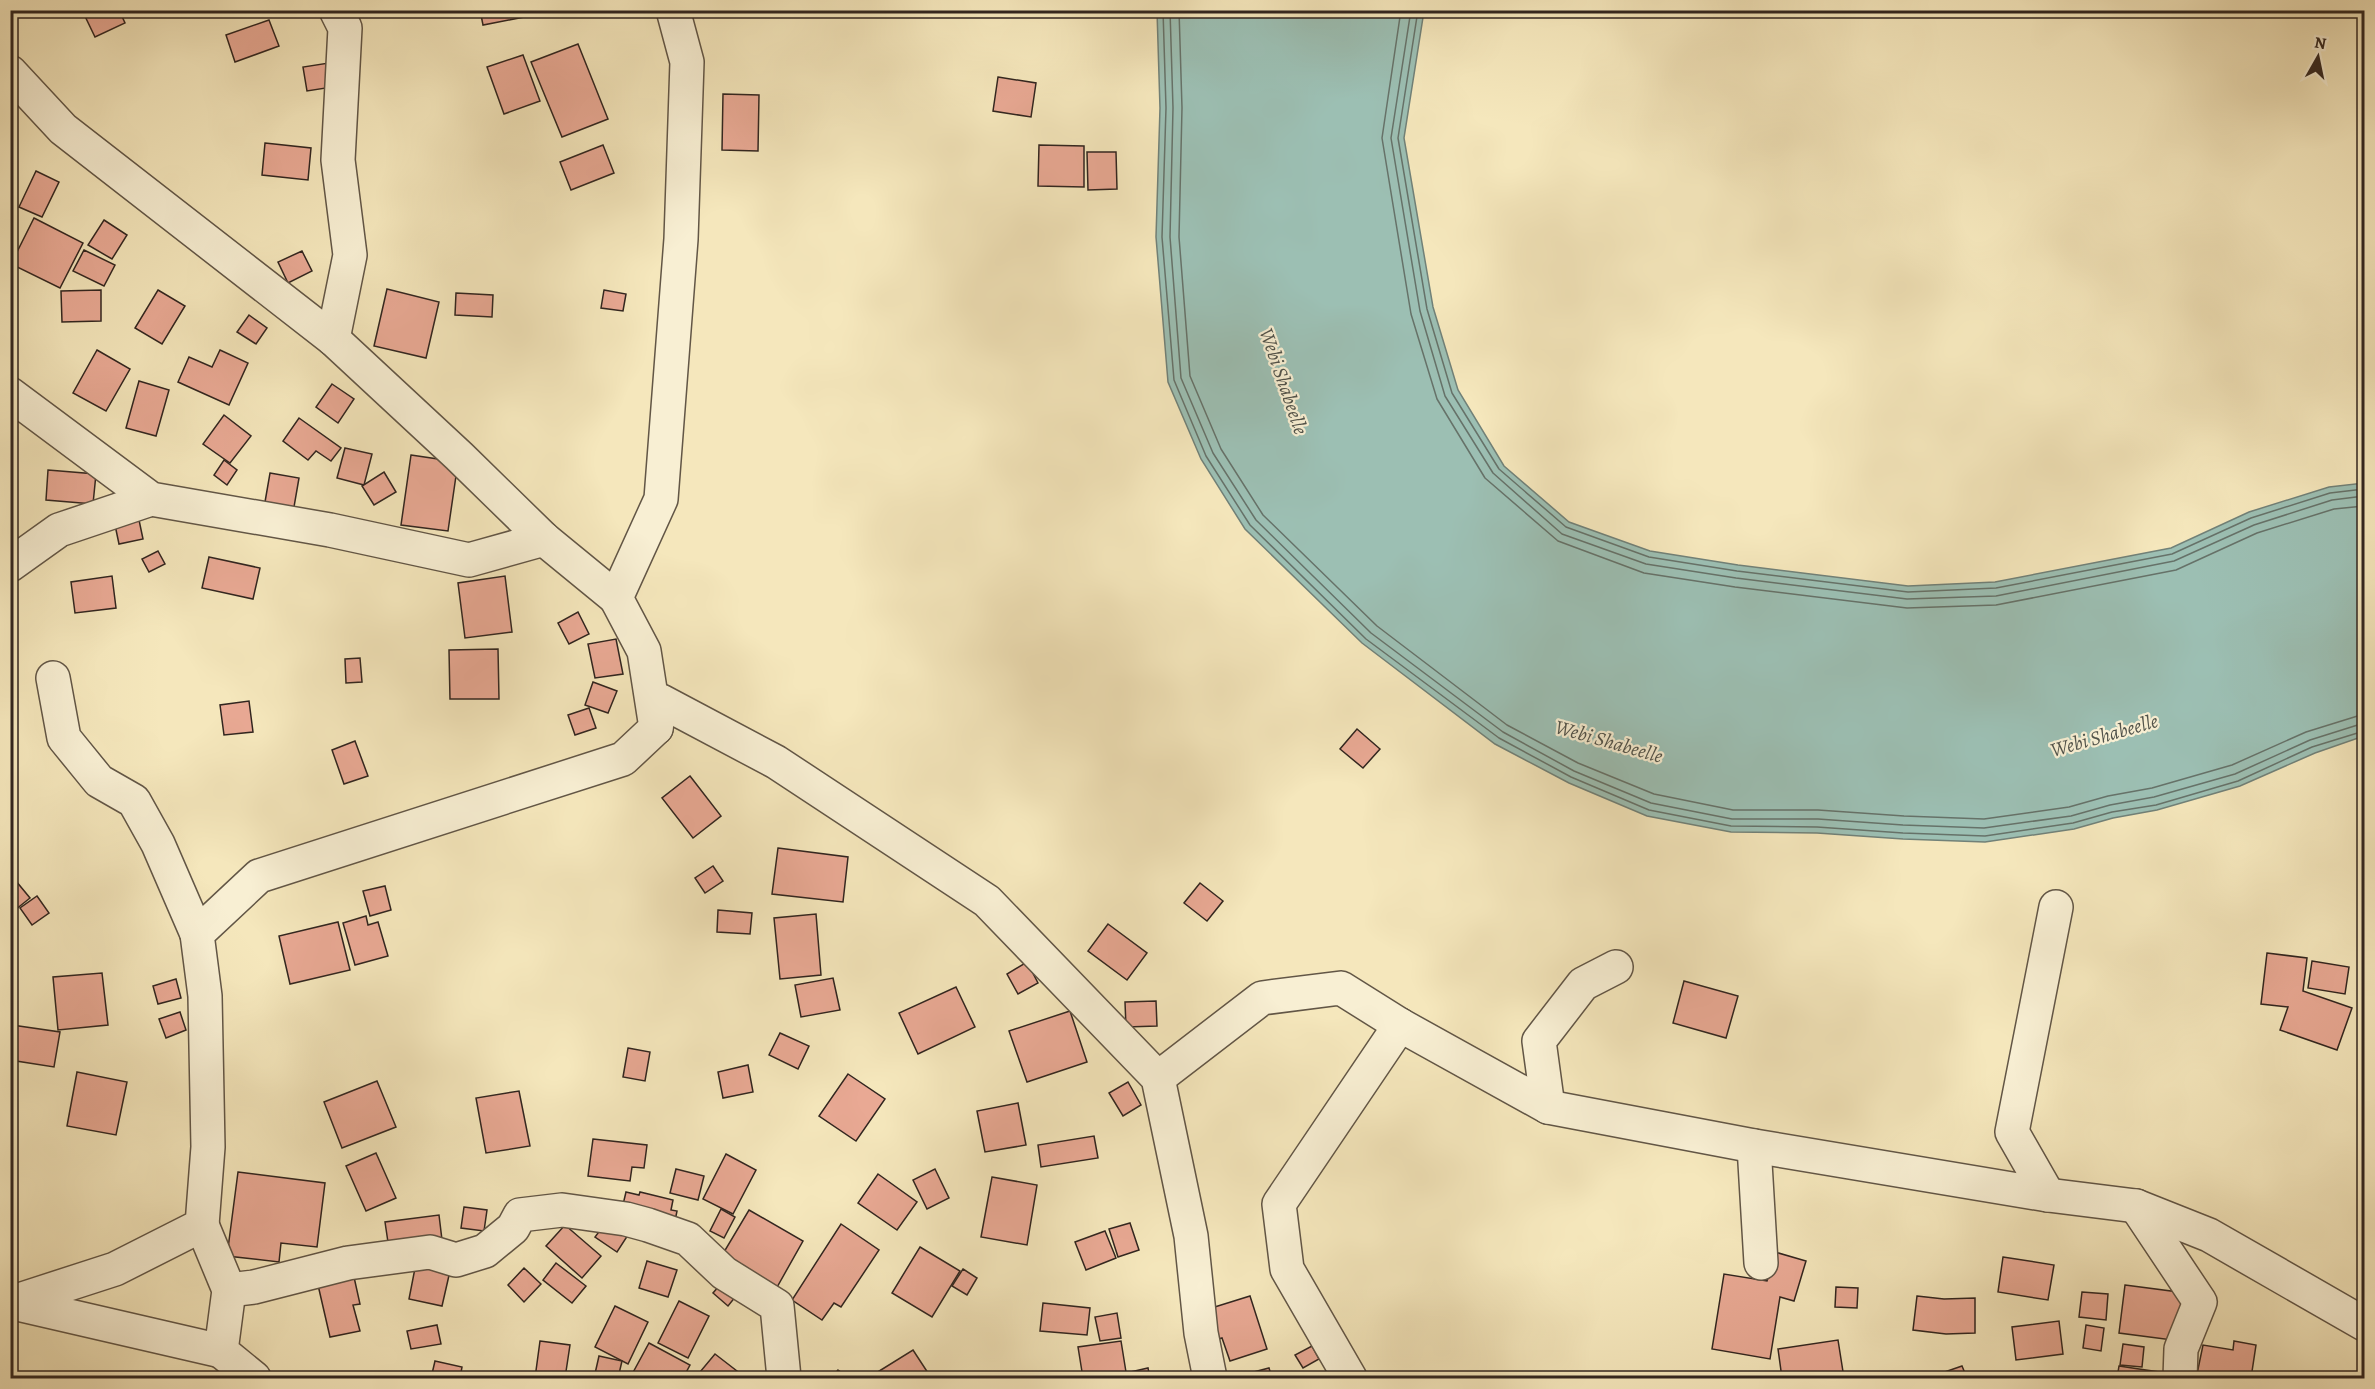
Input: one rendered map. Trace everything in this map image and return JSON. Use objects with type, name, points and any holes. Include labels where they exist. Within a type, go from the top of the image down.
[{"type":"street","points":[[333,339],[350,255],[338,160],[345,28],[336,10]]},
{"type":"street","points":[[616,598],[661,499],[681,239],[687,62],[673,10]]},
{"type":"street","points":[[10,72],[63,129],[333,339],[544,539],[616,598],[644,651],[656,728]]},
{"type":"street","points":[[10,394],[151,499],[330,530],[469,560],[544,539]]},
{"type":"street","points":[[10,565],[59,530],[151,499]]},
{"type":"street","points":[[53,678],[64,738],[99,781],[134,801],[158,844],[197,934],[205,996],[208,1147],[202,1225],[229,1290],[221,1351]]},
{"type":"street","points":[[197,934],[259,876],[622,759],[656,728],[661,702],[776,762],[987,901],[1158,1078],[1191,1236],[1201,1333],[1210,1378]]},
{"type":"street","points":[[2048,1195],[2012,1132],[2056,907]]},
{"type":"street","points":[[1548,1107],[1539,1041],[1582,984],[1616,967]]},
{"type":"street","points":[[1158,1078],[1262,998],[1341,988],[1400,1025],[1548,1107],[1754,1146],[2048,1195],[2136,1206],[2209,1235],[2364,1324]]},
{"type":"street","points":[[1350,1378],[1287,1269],[1279,1204],[1400,1025]]},
{"type":"street","points":[[1754,1146],[1761,1263]]},
{"type":"street","points":[[2136,1206],[2200,1302],[2181,1349],[2180,1378]]},
{"type":"street","points":[[229,1290],[254,1287],[348,1263],[406,1255],[430,1252],[456,1260],[485,1251],[513,1228],[520,1215],[562,1210],[626,1219],[688,1239],[724,1273],[777,1306],[784,1378]]},
{"type":"street","points":[[11,1303],[115,1269],[202,1225]]},
{"type":"street","points":[[11,1303],[221,1351],[254,1378]]},
{"type":"water","name":"Webi Shabeelle","points":[[1157,11],[1424,11],[1404,138],[1433,307],[1458,390],[1504,466],[1569,522],[1650,551],[1738,565],[1908,586],[1995,582],[2171,548],[2249,512],[2329,487],[2364,483],[2364,736],[2315,753],[2240,786],[2157,810],[2113,818],[2074,829],[1985,842],[1817,833],[1731,832],[1647,816],[1569,783],[1495,744],[1362,643],[1245,529],[1201,459],[1168,382],[1156,237],[1160,108]]},
{"type":"building","points":[[82,10],[119,10],[125,23],[95,37]]},
{"type":"building","points":[[480,10],[534,10],[535,15],[483,25]]},
{"type":"building","points":[[269,20],[279,46],[235,62],[226,35]]},
{"type":"building","points":[[578,44],[608,119],[562,137],[531,62]]},
{"type":"building","points":[[523,55],[540,101],[504,114],[487,67]]},
{"type":"building","points":[[335,62],[339,86],[307,91],[303,67]]},
{"type":"building","points":[[998,77],[1036,83],[1031,117],[993,111]]},
{"type":"building","points":[[723,94],[759,95],[758,151],[722,150]]},
{"type":"building","points":[[265,143],[311,148],[308,180],[262,175]]},
{"type":"building","points":[[603,145],[614,173],[571,190],[560,162]]},
{"type":"building","points":[[1039,145],[1084,146],[1084,187],[1038,186]]},
{"type":"building","points":[[1087,152],[1116,152],[1117,189],[1088,190]]},
{"type":"building","points":[[36,171],[59,182],[42,217],[19,207]]},
{"type":"building","points":[[34,218],[83,243],[60,288],[11,264]]},
{"type":"building","points":[[104,220],[127,235],[112,259],[88,245]]},
{"type":"building","points":[[84,250],[115,265],[104,286],[73,271]]},
{"type":"building","points":[[302,251],[312,271],[288,283],[278,262]]},
{"type":"building","points":[[387,289],[439,302],[426,358],[374,346]]},
{"type":"building","points":[[101,290],[101,321],[62,322],[61,291]]},
{"type":"building","points":[[158,290],[185,306],[162,344],[135,328]]},
{"type":"building","points":[[604,290],[626,294],[623,311],[601,308]]},
{"type":"building","points":[[456,293],[493,295],[492,317],[455,315]]},
{"type":"building","points":[[249,315],[267,328],[256,344],[237,332]]},
{"type":"building","points":[[97,350],[130,369],[106,411],[73,393]]},
{"type":"building","points":[[220,350],[248,363],[229,405],[178,382],[189,357],[212,367]]},
{"type":"building","points":[[139,381],[169,390],[156,436],[126,428]]},
{"type":"building","points":[[332,384],[354,399],[338,423],[316,407]]},
{"type":"building","points":[[224,415],[251,436],[230,463],[203,444]]},
{"type":"building","points":[[299,418],[341,448],[331,461],[316,451],[308,460],[283,441]]},
{"type":"building","points":[[345,448],[372,454],[364,485],[337,478]]},
{"type":"building","points":[[411,455],[458,462],[448,531],[401,525]]},
{"type":"building","points":[[224,460],[237,470],[227,485],[214,475]]},
{"type":"building","points":[[48,470],[96,474],[93,504],[46,500]]},
{"type":"building","points":[[384,472],[396,492],[374,505],[362,486]]},
{"type":"building","points":[[270,473],[299,478],[294,507],[265,502]]},
{"type":"building","points":[[139,520],[143,539],[119,544],[115,525]]},
{"type":"building","points":[[158,551],[165,564],[149,572],[142,559]]},
{"type":"building","points":[[209,557],[260,568],[253,599],[202,588]]},
{"type":"building","points":[[112,576],[116,608],[75,613],[71,582]]},
{"type":"building","points":[[505,576],[512,632],[465,638],[458,583]]},
{"type":"building","points":[[578,612],[589,634],[569,644],[558,623]]},
{"type":"building","points":[[616,639],[623,674],[595,678],[588,644]]},
{"type":"building","points":[[498,649],[499,699],[450,699],[449,650]]},
{"type":"building","points":[[360,658],[362,682],[346,683],[345,659]]},
{"type":"building","points":[[593,682],[617,691],[608,713],[585,705]]},
{"type":"building","points":[[249,701],[253,732],[224,735],[220,705]]},
{"type":"building","points":[[589,708],[596,728],[575,735],[568,715]]},
{"type":"building","points":[[1357,729],[1380,749],[1363,768],[1340,749]]},
{"type":"building","points":[[355,741],[368,776],[344,784],[332,750]]},
{"type":"building","points":[[690,776],[721,816],[693,838],[662,798]]},
{"type":"building","points":[[778,848],[848,857],[843,902],[772,894]]},
{"type":"building","points":[[713,866],[723,881],[705,893],[695,878]]},
{"type":"building","points":[[10,876],[30,898],[10,914]]},
{"type":"building","points":[[1200,883],[1223,901],[1207,921],[1184,903]]},
{"type":"building","points":[[385,886],[391,910],[370,916],[363,891]]},
{"type":"building","points":[[37,896],[49,913],[32,925],[20,908]]},
{"type":"building","points":[[718,910],[752,913],[750,934],[717,932]]},
{"type":"building","points":[[816,914],[821,975],[780,979],[774,918]]},
{"type":"building","points":[[366,916],[368,925],[378,922],[388,956],[355,965],[343,923]]},
{"type":"building","points":[[338,922],[350,970],[290,984],[279,936]]},
{"type":"building","points":[[1108,924],[1147,953],[1127,980],[1088,951]]},
{"type":"building","points":[[2267,953],[2307,958],[2303,991],[2352,1008],[2337,1050],[2280,1030],[2288,1007],[2261,1004]]},
{"type":"building","points":[[2312,961],[2349,967],[2345,994],[2308,988]]},
{"type":"building","points":[[1027,962],[1038,983],[1018,994],[1007,974]]},
{"type":"building","points":[[102,973],[108,1025],[58,1030],[53,977]]},
{"type":"building","points":[[833,978],[840,1010],[801,1017],[795,985]]},
{"type":"building","points":[[176,979],[181,998],[158,1004],[153,986]]},
{"type":"building","points":[[1684,981],[1738,996],[1726,1038],[1673,1023]]},
{"type":"building","points":[[956,987],[975,1027],[918,1054],[899,1013]]},
{"type":"building","points":[[1156,1001],[1157,1026],[1126,1027],[1125,1002]]},
{"type":"building","points":[[1070,1011],[1087,1062],[1027,1082],[1009,1031]]},
{"type":"building","points":[[180,1012],[186,1030],[166,1038],[159,1019]]},
{"type":"building","points":[[12,1025],[60,1032],[54,1067],[10,1060]]},
{"type":"building","points":[[780,1033],[809,1046],[798,1069],[769,1055]]},
{"type":"building","points":[[628,1048],[650,1052],[645,1081],[623,1077]]},
{"type":"building","points":[[748,1065],[753,1092],[723,1098],[718,1072]]},
{"type":"building","points":[[77,1072],[127,1082],[116,1135],[67,1126]]},
{"type":"building","points":[[848,1074],[885,1099],[856,1141],[819,1116]]},
{"type":"building","points":[[377,1081],[396,1127],[342,1148],[324,1102]]},
{"type":"building","points":[[1128,1082],[1141,1105],[1123,1116],[1109,1093]]},
{"type":"building","points":[[519,1091],[530,1146],[486,1153],[476,1098]]},
{"type":"building","points":[[1018,1103],[1026,1145],[985,1152],[977,1111]]},
{"type":"building","points":[[1094,1136],[1098,1158],[1041,1167],[1038,1145]]},
{"type":"building","points":[[593,1139],[647,1145],[644,1168],[632,1167],[630,1181],[588,1176]]},
{"type":"building","points":[[376,1153],[396,1198],[366,1211],[346,1166]]},
{"type":"building","points":[[726,1154],[756,1170],[733,1214],[703,1199]]},
{"type":"building","points":[[676,1169],[704,1176],[698,1200],[670,1193]]},
{"type":"building","points":[[935,1169],[949,1198],[927,1209],[913,1180]]},
{"type":"building","points":[[238,1172],[325,1183],[317,1247],[281,1243],[279,1262],[227,1256]]},
{"type":"building","points":[[878,1174],[917,1202],[897,1230],[858,1203]]},
{"type":"building","points":[[992,1177],[1037,1185],[1027,1245],[981,1237]]},
{"type":"building","points":[[626,1192],[639,1195],[640,1192],[673,1200],[671,1210],[677,1211],[674,1226],[621,1213]]},
{"type":"building","points":[[464,1207],[487,1210],[484,1231],[461,1228]]},
{"type":"building","points":[[721,1209],[735,1217],[724,1238],[710,1231]]},
{"type":"building","points":[[749,1210],[803,1241],[776,1289],[721,1257]]},
{"type":"building","points":[[439,1215],[442,1240],[389,1249],[385,1222]]},
{"type":"building","points":[[607,1221],[628,1235],[617,1252],[595,1237]]},
{"type":"building","points":[[1130,1223],[1139,1250],[1118,1257],[1109,1229]]},
{"type":"building","points":[[841,1224],[879,1250],[841,1307],[834,1303],[822,1320],[792,1300]]},
{"type":"building","points":[[565,1225],[601,1256],[582,1278],[546,1246]]},
{"type":"building","points":[[1105,1231],[1116,1258],[1086,1270],[1075,1242]]},
{"type":"building","points":[[920,1247],[960,1271],[932,1317],[892,1293]]},
{"type":"building","points":[[1775,1252],[1806,1261],[1794,1301],[1780,1297],[1770,1359],[1712,1349],[1724,1274],[1767,1281]]},
{"type":"building","points":[[2003,1257],[2054,1265],[2048,1300],[1998,1292]]},
{"type":"building","points":[[647,1261],[677,1270],[668,1297],[639,1288]]},
{"type":"building","points":[[416,1263],[450,1271],[442,1306],[409,1299]]},
{"type":"building","points":[[556,1263],[586,1286],[572,1303],[543,1280]]},
{"type":"building","points":[[524,1268],[541,1284],[524,1302],[508,1285]]},
{"type":"building","points":[[963,1269],[977,1278],[967,1295],[952,1286]]},
{"type":"building","points":[[354,1277],[360,1304],[353,1305],[360,1331],[330,1337],[318,1285]]},
{"type":"building","points":[[725,1279],[740,1291],[728,1306],[713,1293]]},
{"type":"building","points":[[2125,1285],[2186,1293],[2180,1341],[2119,1333]]},
{"type":"building","points":[[1836,1287],[1858,1288],[1857,1308],[1835,1307]]},
{"type":"building","points":[[2082,1292],[2108,1294],[2106,1320],[2079,1317]]},
{"type":"building","points":[[1250,1296],[1267,1349],[1230,1361],[1222,1338],[1215,1340],[1205,1310]]},
{"type":"building","points":[[1917,1296],[1944,1299],[1975,1298],[1975,1333],[1946,1334],[1913,1330]]},
{"type":"building","points":[[679,1301],[709,1316],[688,1358],[658,1343]]},
{"type":"building","points":[[1043,1303],[1090,1308],[1087,1335],[1040,1331]]},
{"type":"building","points":[[615,1306],[648,1322],[628,1364],[595,1347]]},
{"type":"building","points":[[1117,1313],[1121,1338],[1100,1341],[1095,1317]]},
{"type":"building","points":[[2059,1321],[2063,1354],[2016,1360],[2012,1327]]},
{"type":"building","points":[[437,1325],[441,1344],[411,1349],[407,1331]]},
{"type":"building","points":[[2086,1325],[2104,1328],[2101,1351],[2083,1348]]},
{"type":"building","points":[[1838,1340],[1844,1378],[1782,1378],[1778,1349]]},
{"type":"building","points":[[540,1341],[570,1345],[565,1378],[535,1378]]},
{"type":"building","points":[[1121,1341],[1126,1372],[1083,1378],[1078,1347]]},
{"type":"building","points":[[2234,1341],[2256,1345],[2251,1378],[2225,1378],[2197,1374],[2203,1345],[2233,1350]]},
{"type":"building","points":[[649,1343],[690,1365],[683,1378],[630,1378]]},
{"type":"building","points":[[2123,1344],[2144,1347],[2142,1367],[2120,1365]]},
{"type":"building","points":[[1312,1346],[1319,1359],[1303,1368],[1295,1355]]},
{"type":"building","points":[[913,1350],[930,1376],[926,1378],[880,1378],[876,1373]]},
{"type":"building","points":[[715,1354],[746,1378],[695,1378]]},
{"type":"building","points":[[599,1356],[622,1361],[618,1378],[594,1378]]},
{"type":"building","points":[[435,1361],[462,1367],[460,1378],[431,1378]]},
{"type":"building","points":[[1962,1366],[1967,1378],[1930,1378],[1930,1377]]},
{"type":"building","points":[[2119,1366],[2179,1375],[2179,1378],[2117,1378]]},
{"type":"building","points":[[1148,1368],[1150,1378],[1128,1378],[1126,1373]]},
{"type":"building","points":[[1269,1368],[1272,1378],[1231,1378]]},
{"type":"building","points":[[838,1370],[849,1378],[831,1378]]}]
